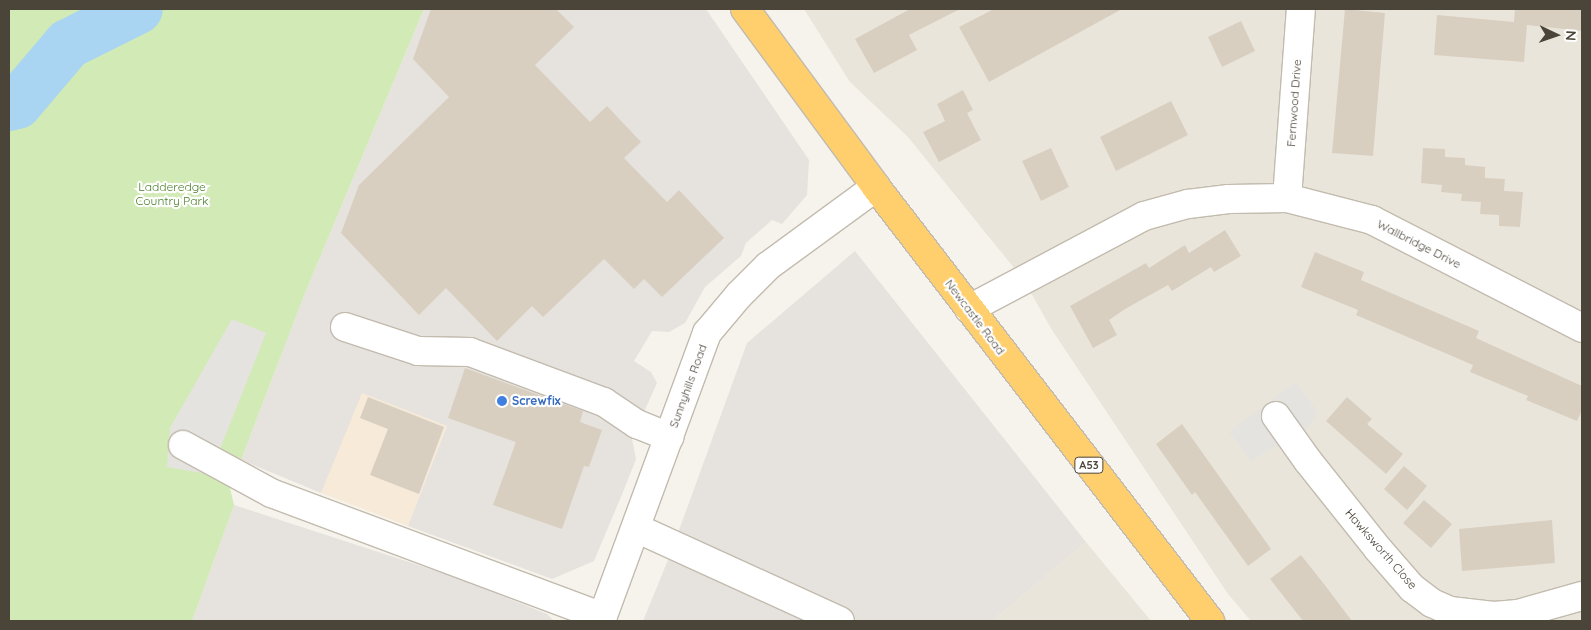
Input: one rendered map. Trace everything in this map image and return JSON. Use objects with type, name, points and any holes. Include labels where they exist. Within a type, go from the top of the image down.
[{"type":"highway","name":"Newcastle Road","points":[[746,9],[876,187],[1210,621]]},
{"type":"street","name":"Fernwood Drive","points":[[1287,198],[1301,9]]},
{"type":"street","name":"Sunnyhills Road","points":[[602,619],[707,333],[733,302],[768,266],[876,187]]},
{"type":"street","name":"Wallbridge Drive","points":[[969,309],[1144,216],[1188,204],[1229,198],[1287,198],[1372,220],[1582,328]]},
{"type":"street","points":[[345,327],[418,351],[470,352],[604,402],[638,424],[669,437]]},
{"type":"street","name":"Hawksworth Close","points":[[1276,416],[1308,461],[1378,549],[1412,588],[1432,603],[1450,611],[1494,616],[1518,614],[1582,596]]},
{"type":"street","points":[[183,445],[237,472],[271,493],[602,619]]},
{"type":"street","points":[[636,528],[840,621]]},
{"type":"shaded area","points":[[424,9],[706,9],[809,160],[807,195],[782,224],[772,220],[746,243],[741,256],[705,287],[685,323],[669,332],[652,331],[634,361],[651,372],[657,383],[632,439],[636,459],[623,492],[594,561],[552,579],[408,526],[447,426],[362,393],[321,493],[241,460],[305,293]]},
{"type":"shaded area","points":[[804,9],[1582,9],[1582,621],[1251,621],[1228,594],[1052,330],[1023,279],[908,137],[850,82]]},
{"type":"shaded area","points":[[855,251],[1086,542],[992,621],[643,621],[670,555],[747,343]]},
{"type":"shaded area","points":[[232,319],[266,333],[215,462],[208,474],[167,467],[170,428]]},
{"type":"shaded area","points":[[1296,382],[1318,412],[1296,445],[1274,447],[1251,461],[1229,432]]},
{"type":"shaded area","points":[[361,392],[447,426],[408,526],[321,493]]},
{"type":"shaded area","points":[[234,505],[458,578],[547,614],[554,621],[192,621]]},
{"type":"shaded area","points":[[1086,542],[1151,621],[992,621]]},
{"type":"green space","name":"Ladderedge Country Park","points":[[9,9],[424,9],[305,293],[230,488],[234,505],[192,621],[9,621]]},
{"type":"building","points":[[431,9],[556,9],[574,27],[535,65],[590,122],[607,106],[641,142],[624,158],[667,202],[679,190],[724,238],[662,297],[644,279],[634,289],[604,259],[543,317],[532,306],[497,341],[446,288],[419,315],[341,233],[359,185],[449,97],[413,59]]},
{"type":"building","points":[[910,9],[960,9],[909,35],[917,50],[874,73],[855,39]]},
{"type":"building","points":[[994,9],[1122,9],[989,82],[959,27]]},
{"type":"building","points":[[1345,9],[1385,13],[1373,156],[1332,153]]},
{"type":"building","points":[[1515,9],[1582,9],[1582,31],[1527,25],[1524,62],[1434,55],[1437,15],[1514,22]]},
{"type":"building","points":[[1241,21],[1255,51],[1222,67],[1208,37]]},
{"type":"building","points":[[963,90],[973,110],[967,113],[981,140],[939,162],[923,132],[945,121],[937,104]]},
{"type":"building","points":[[1171,101],[1188,135],[1116,171],[1100,137]]},
{"type":"building","points":[[1051,148],[1069,187],[1041,201],[1022,161]]},
{"type":"building","points":[[1423,148],[1445,149],[1445,157],[1465,158],[1465,165],[1485,167],[1485,178],[1505,179],[1504,191],[1523,192],[1520,227],[1499,226],[1499,215],[1480,214],[1481,202],[1461,201],[1462,194],[1441,192],[1442,185],[1421,183]]},
{"type":"building","points":[[1225,230],[1241,256],[1214,272],[1211,267],[1172,291],[1168,285],[1125,309],[1109,320],[1117,335],[1093,348],[1070,306],[1146,263],[1149,268],[1185,245],[1189,253]]},
{"type":"building","points":[[1315,252],[1364,272],[1361,280],[1479,331],[1476,338],[1582,386],[1582,410],[1577,421],[1526,400],[1528,396],[1470,372],[1473,365],[1356,315],[1358,310],[1301,287]]},
{"type":"building","points":[[465,368],[583,411],[580,422],[602,430],[589,467],[584,466],[562,529],[493,505],[516,442],[448,418]]},
{"type":"building","points":[[368,397],[444,427],[419,494],[370,475],[388,429],[360,418]]},
{"type":"building","points":[[1347,397],[1372,419],[1367,424],[1403,454],[1386,474],[1326,421]]},
{"type":"building","points":[[1182,424],[1271,549],[1248,566],[1195,492],[1192,495],[1156,444]]},
{"type":"building","points":[[1404,466],[1427,486],[1407,510],[1384,489]]},
{"type":"building","points":[[1424,500],[1452,524],[1431,548],[1403,523]]},
{"type":"building","points":[[1552,520],[1555,563],[1462,571],[1459,529]]},
{"type":"building","points":[[1301,555],[1352,621],[1303,621],[1270,579]]},
{"type":"waterway","points":[[9,106],[17,104],[68,44],[138,9]]},
{"type":"place","name":"Screwfix","points":[[502,401]]}]
